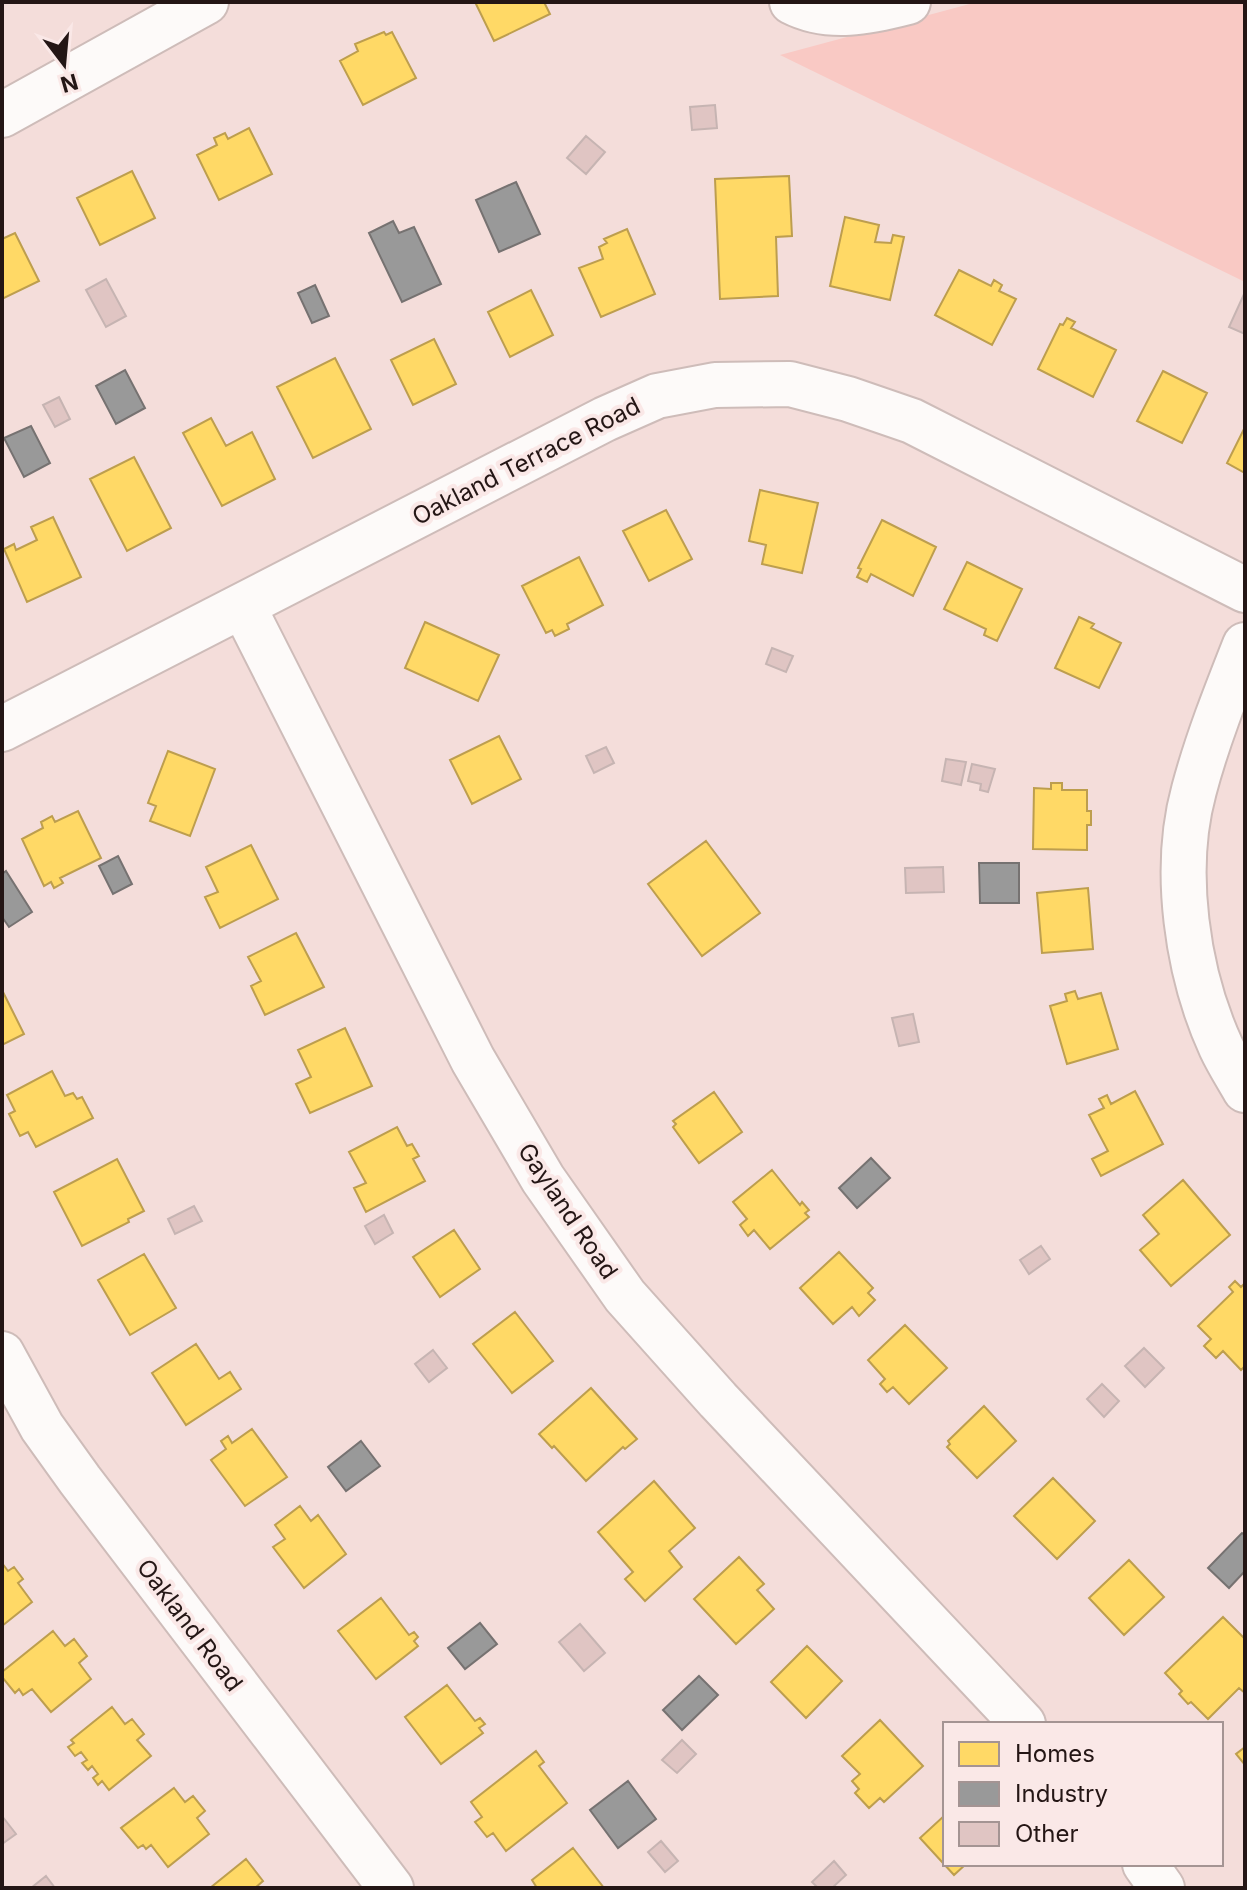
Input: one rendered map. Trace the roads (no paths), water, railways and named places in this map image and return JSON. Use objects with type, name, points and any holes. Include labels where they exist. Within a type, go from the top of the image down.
[{"type":"street","points":[[2,115],[206,2]]},
{"type":"street","points":[[792,2],[839,14],[870,12],[908,2]]},
{"type":"street","name":"Oakland Terrace Road","points":[[2,729],[605,419],[657,396],[715,385],[790,384],[848,399],[912,421],[1245,590]]},
{"type":"street","name":"Gayland Road","points":[[243,606],[473,1060],[543,1179],[625,1296],[718,1400],[1021,1722]]},
{"type":"street","points":[[1245,645],[1193,792],[1185,847],[1185,911],[1196,978],[1221,1047],[1245,1090]]},
{"type":"street","name":"Oakland Road","points":[[2,1354],[42,1427],[80,1480],[391,1888]]},
{"type":"street","points":[[1146,1866],[1162,1888]]}]
